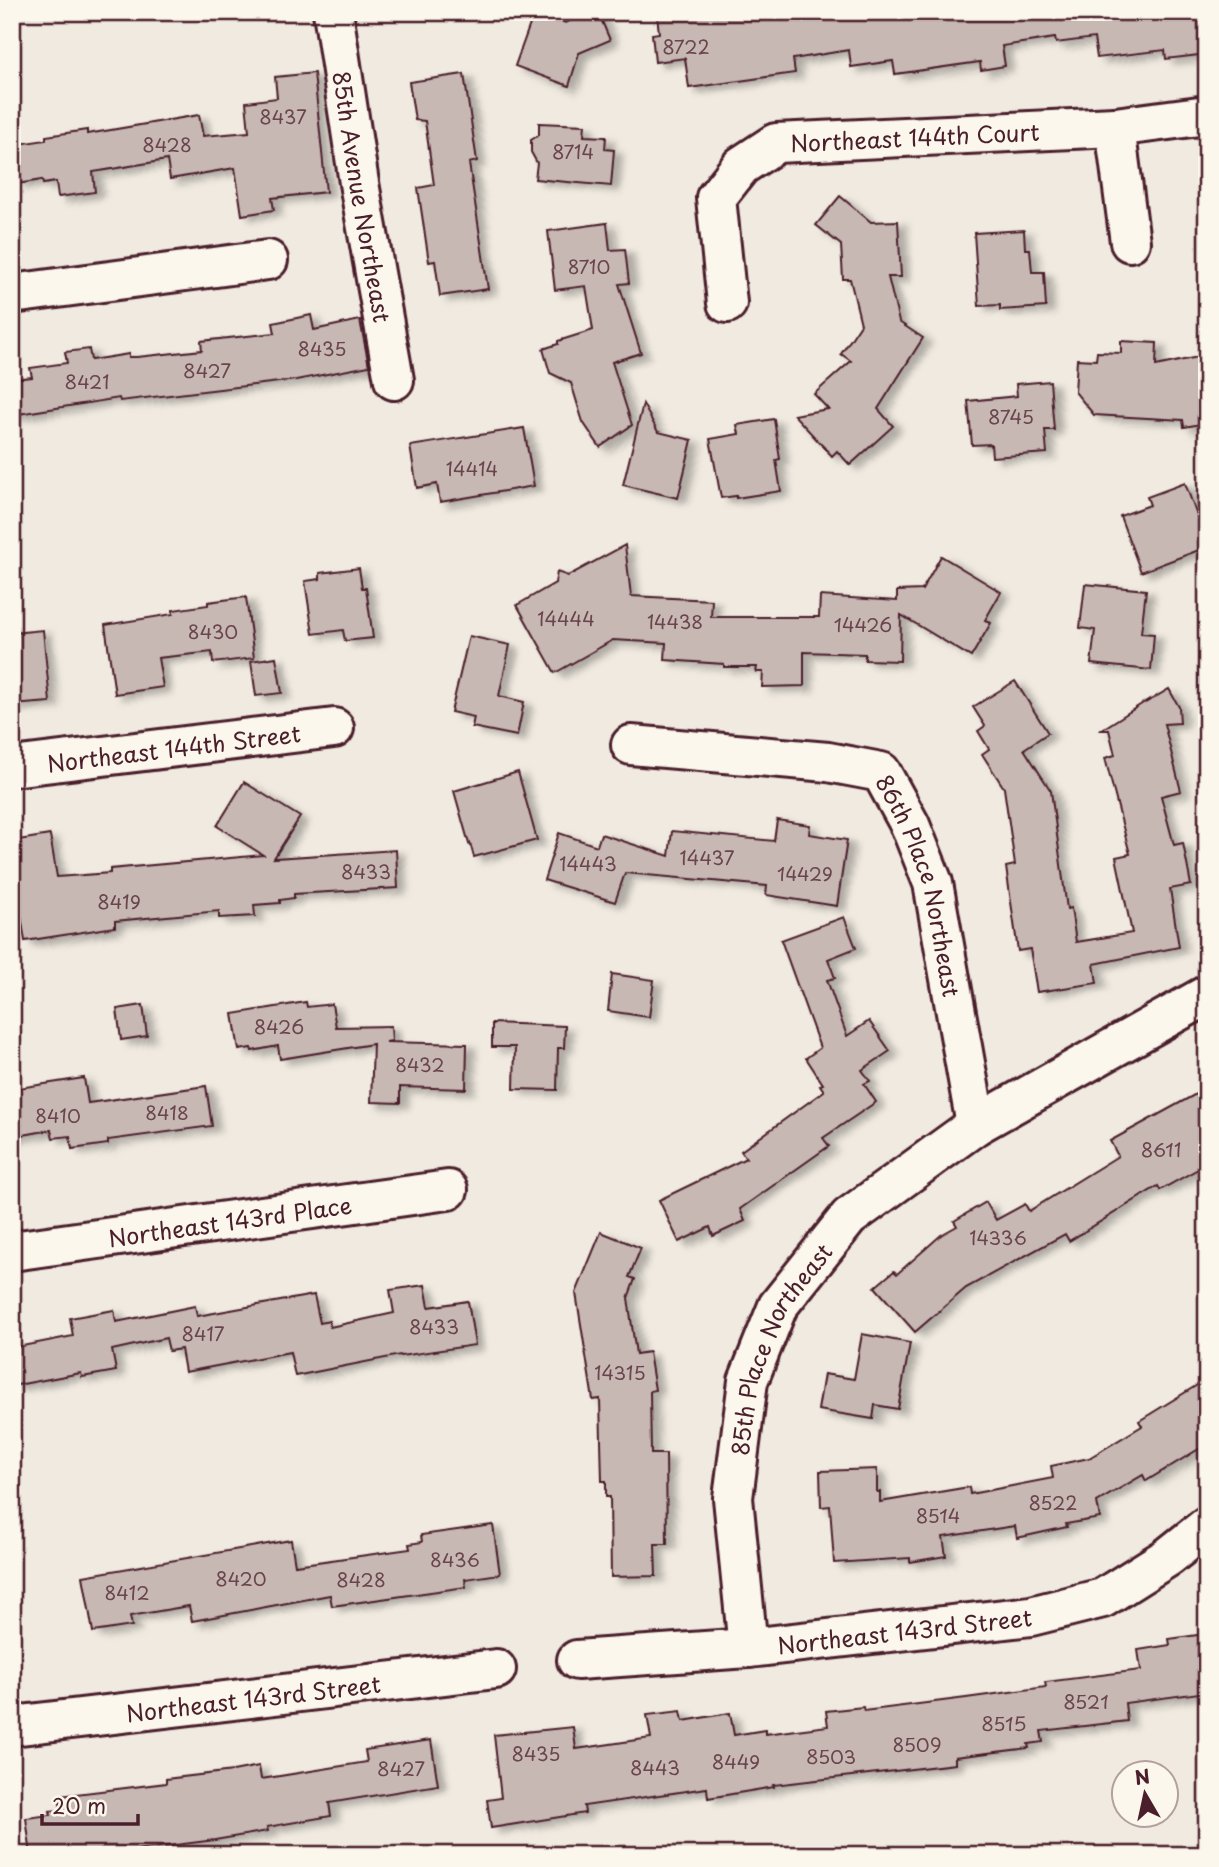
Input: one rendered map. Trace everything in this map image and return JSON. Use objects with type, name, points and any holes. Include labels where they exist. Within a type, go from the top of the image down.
[{"type":"street","name":"85th Avenue Northeast","points":[[333,12],[359,183],[394,380]]},
{"type":"street","name":"Northeast 144th Court","points":[[727,303],[716,198],[740,166],[776,144],[1115,127],[1207,115]]},
{"type":"street","points":[[1115,127],[1130,242]]},
{"type":"street","points":[[12,294],[268,260]]},
{"type":"street","name":"Northeast 144th Street","points":[[12,767],[334,728]]},
{"type":"street","name":"86th Place Northeast","points":[[631,745],[828,762],[881,772],[910,825],[933,883],[976,1125]]},
{"type":"street","points":[[976,1125],[1207,995]]},
{"type":"street","name":"85th Place Northeast","points":[[748,1648],[733,1498],[748,1381],[778,1306],[849,1217],[976,1125]]},
{"type":"street","name":"Northeast 143rd Place","points":[[12,1251],[448,1190]]},
{"type":"street","name":"Northeast 143rd Street","points":[[577,1660],[748,1648],[1031,1616],[1103,1598],[1168,1557],[1207,1526]]},
{"type":"street","name":"Northeast 143rd Street","points":[[12,1726],[496,1669]]},
{"type":"building","points":[[586,12],[598,12],[610,40],[579,53],[569,86],[515,66],[534,13],[566,23]]},
{"type":"building","points":[[676,12],[1207,12],[1207,54],[1166,59],[1165,50],[1097,58],[1094,38],[1056,43],[1055,38],[1002,46],[1005,66],[981,70],[980,62],[895,74],[893,61],[851,67],[849,50],[793,59],[795,73],[689,88],[685,58],[655,62],[652,34],[659,33],[657,15]]},
{"type":"building","points":[[314,73],[326,192],[272,198],[274,210],[242,215],[235,168],[170,179],[167,160],[93,172],[95,192],[58,197],[56,182],[43,184],[42,180],[17,184],[12,145],[46,140],[46,136],[87,130],[87,134],[199,115],[203,136],[249,132],[246,102],[277,98],[275,77]]},
{"type":"building","points":[[464,74],[477,161],[469,163],[488,289],[440,296],[435,261],[429,262],[418,188],[434,185],[425,121],[415,120],[409,82]]},
{"type":"building","points":[[539,123],[585,125],[584,136],[606,137],[605,149],[614,150],[611,186],[535,179],[537,163],[531,152],[531,140],[539,135]]},
{"type":"building","points":[[840,196],[871,222],[898,221],[901,277],[888,277],[899,322],[923,338],[878,409],[893,426],[850,465],[837,451],[832,456],[794,415],[828,409],[814,394],[851,361],[841,354],[861,324],[850,279],[843,279],[841,245],[816,225]]},
{"type":"building","points":[[607,223],[610,250],[625,249],[629,283],[619,284],[641,353],[612,362],[632,425],[600,447],[583,422],[571,383],[550,373],[543,349],[558,344],[558,341],[593,330],[586,286],[555,290],[548,231]]},
{"type":"building","points":[[1024,230],[1025,249],[1030,249],[1032,272],[1044,272],[1046,307],[1000,310],[1000,305],[979,306],[974,233]]},
{"type":"building","points":[[311,315],[314,330],[360,320],[369,366],[296,380],[120,401],[119,398],[12,415],[12,379],[32,377],[30,368],[67,363],[65,352],[89,349],[91,360],[129,354],[129,357],[137,357],[202,350],[201,341],[275,333],[273,323]]},
{"type":"building","points":[[1121,341],[1157,343],[1156,366],[1207,355],[1207,423],[1184,427],[1183,420],[1094,415],[1075,392],[1077,359],[1096,360],[1097,352],[1121,353]]},
{"type":"building","points":[[1050,381],[1054,430],[1045,430],[1047,453],[992,457],[991,444],[972,445],[968,401],[1017,396],[1016,384]]},
{"type":"building","points":[[643,404],[658,432],[692,440],[678,498],[623,485]]},
{"type":"building","points":[[774,419],[780,459],[776,460],[781,491],[721,498],[710,439],[739,434],[737,425]]},
{"type":"building","points":[[524,428],[534,486],[440,502],[437,484],[417,488],[410,446]]},
{"type":"building","points":[[1185,483],[1200,524],[1207,522],[1207,547],[1141,572],[1120,516],[1150,505],[1147,497]]},
{"type":"building","points":[[625,545],[631,596],[712,600],[711,617],[819,617],[820,596],[897,601],[897,591],[922,590],[941,556],[1001,592],[985,620],[991,623],[971,657],[901,615],[900,661],[865,660],[865,654],[804,652],[804,686],[762,687],[763,672],[756,672],[757,667],[724,667],[724,664],[665,660],[666,643],[613,640],[555,673],[517,605],[555,583],[557,572],[568,576]]},
{"type":"building","points":[[359,568],[362,588],[366,588],[373,638],[345,641],[343,630],[313,634],[305,581],[320,579],[320,573]]},
{"type":"building","points":[[1085,584],[1146,590],[1141,633],[1154,634],[1151,670],[1091,664],[1095,630],[1080,628]]},
{"type":"building","points":[[246,597],[254,658],[213,663],[212,652],[158,658],[163,687],[115,694],[105,625],[173,614],[173,610],[208,605],[208,602]]},
{"type":"building","points":[[43,630],[50,702],[12,705],[12,633]]},
{"type":"building","points":[[469,636],[510,645],[499,696],[524,702],[517,736],[472,727],[474,717],[451,712]]},
{"type":"building","points":[[276,657],[282,693],[256,696],[251,661]]},
{"type":"building","points":[[1015,681],[1048,733],[1024,749],[1051,791],[1067,909],[1071,908],[1076,942],[1132,933],[1116,857],[1130,854],[1105,758],[1115,755],[1109,730],[1101,730],[1169,689],[1179,707],[1180,723],[1164,724],[1181,791],[1161,796],[1174,845],[1183,843],[1191,885],[1170,889],[1179,947],[1094,964],[1097,983],[1037,992],[1030,949],[1018,951],[1006,867],[1015,865],[1004,788],[982,754],[989,749],[978,731],[985,726],[973,707]]},
{"type":"building","points":[[518,772],[537,840],[474,857],[454,791]]},
{"type":"building","points":[[244,782],[300,817],[274,858],[396,850],[398,888],[294,894],[294,898],[280,900],[280,903],[254,905],[255,916],[219,918],[219,911],[115,921],[115,927],[25,941],[12,859],[12,841],[50,835],[57,877],[110,873],[110,869],[263,855],[217,826]]},
{"type":"building","points":[[777,820],[810,825],[809,834],[847,840],[837,906],[766,895],[767,886],[625,873],[615,902],[544,880],[559,833],[597,846],[601,834],[669,856],[672,831],[774,841]]},
{"type":"building","points":[[844,917],[856,948],[828,959],[835,978],[827,980],[847,1036],[869,1021],[890,1051],[862,1070],[870,1081],[864,1084],[876,1102],[823,1138],[829,1146],[740,1209],[745,1221],[713,1236],[710,1227],[679,1242],[659,1200],[746,1158],[741,1151],[824,1091],[820,1085],[823,1084],[806,1058],[820,1048],[781,940]]},
{"type":"building","points":[[612,974],[654,980],[649,1017],[608,1011]]},
{"type":"building","points":[[306,1002],[307,1007],[332,1004],[336,1027],[391,1026],[392,1041],[386,1042],[467,1044],[466,1089],[400,1087],[400,1103],[371,1102],[373,1044],[280,1059],[278,1046],[252,1051],[251,1048],[239,1050],[233,1014]]},
{"type":"building","points":[[143,1005],[147,1036],[121,1040],[117,1009]]},
{"type":"building","points":[[492,1023],[565,1026],[564,1048],[558,1048],[557,1090],[514,1089],[515,1047],[492,1047]]},
{"type":"building","points":[[84,1078],[88,1103],[206,1086],[212,1126],[108,1140],[108,1144],[72,1149],[70,1136],[53,1138],[51,1130],[12,1137],[12,1089]]},
{"type":"building","points":[[1207,1088],[1207,1164],[1160,1190],[1158,1186],[1069,1241],[1065,1234],[966,1288],[915,1332],[875,1287],[894,1271],[897,1274],[941,1235],[957,1226],[954,1221],[986,1202],[996,1220],[1025,1204],[1029,1211],[1118,1156],[1110,1141]]},
{"type":"building","points":[[601,1232],[641,1248],[629,1277],[635,1279],[628,1298],[636,1354],[649,1352],[655,1390],[650,1391],[651,1454],[666,1454],[667,1544],[655,1544],[656,1576],[611,1577],[610,1497],[606,1497],[606,1481],[602,1481],[600,1399],[593,1400],[576,1293]]},
{"type":"building","points":[[425,1285],[429,1307],[468,1301],[475,1345],[400,1355],[295,1376],[290,1352],[185,1372],[181,1349],[169,1351],[166,1338],[112,1350],[116,1371],[82,1377],[81,1373],[12,1386],[12,1348],[73,1336],[70,1318],[114,1310],[116,1322],[195,1306],[197,1316],[314,1295],[320,1323],[329,1321],[330,1327],[394,1313],[390,1290]]},
{"type":"building","points":[[862,1334],[910,1343],[898,1409],[875,1405],[873,1419],[818,1410],[824,1374],[854,1379]]},
{"type":"building","points":[[1207,1379],[1207,1444],[1146,1481],[1143,1475],[1097,1502],[1100,1518],[1066,1524],[1067,1527],[1017,1538],[1015,1526],[943,1537],[946,1556],[910,1562],[910,1558],[834,1563],[830,1506],[821,1507],[820,1471],[877,1469],[880,1502],[969,1487],[970,1494],[1053,1478],[1051,1466],[1089,1458],[1142,1426],[1139,1421]]},
{"type":"building","points":[[493,1525],[500,1574],[465,1579],[466,1587],[332,1606],[330,1595],[192,1621],[189,1606],[130,1616],[132,1626],[93,1632],[83,1576],[291,1540],[295,1565],[410,1549],[409,1544],[422,1542],[421,1535]]},
{"type":"building","points":[[1205,1634],[1207,1692],[1125,1703],[1127,1721],[1041,1731],[1043,1742],[1028,1744],[1029,1748],[955,1757],[955,1764],[773,1785],[774,1787],[708,1798],[707,1788],[584,1806],[585,1813],[491,1828],[487,1800],[501,1798],[494,1735],[573,1727],[576,1749],[651,1738],[647,1715],[681,1711],[683,1721],[730,1713],[734,1735],[828,1726],[826,1711],[863,1707],[864,1711],[966,1698],[1046,1687],[1045,1682],[1141,1670],[1138,1650],[1170,1645],[1169,1639]]},
{"type":"building","points":[[431,1740],[438,1785],[329,1803],[331,1816],[267,1827],[268,1831],[215,1840],[96,1855],[31,1855],[26,1818],[51,1815],[50,1811],[61,1810],[59,1796],[166,1783],[166,1779],[259,1766],[261,1779],[367,1762],[365,1750]]}]
